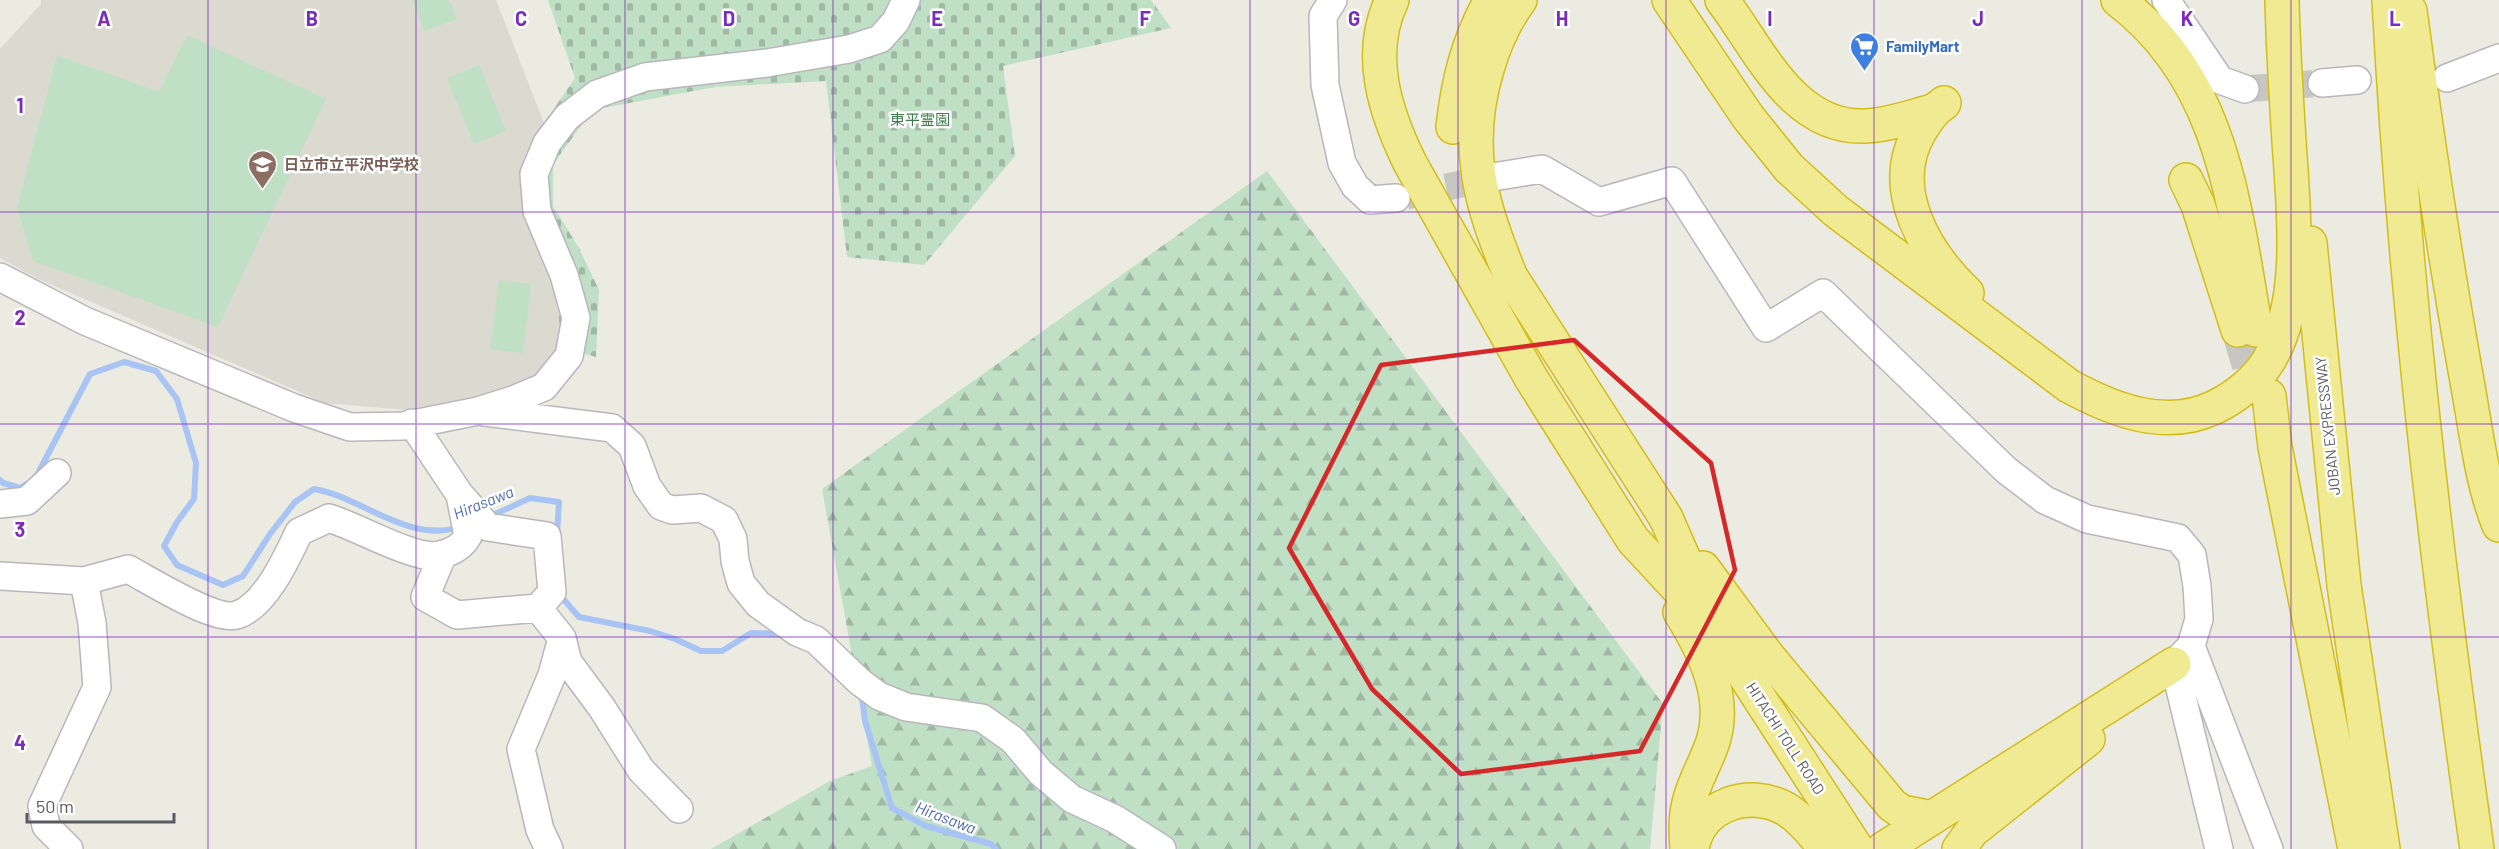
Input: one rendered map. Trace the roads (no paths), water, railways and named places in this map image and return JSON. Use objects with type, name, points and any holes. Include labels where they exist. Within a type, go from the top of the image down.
[{"type":"highway","points":[[1392,0],[1383,24],[1378,66],[1396,135],[1439,218],[1531,378],[1697,642],[1709,668],[1716,698],[1716,724],[1714,738],[1689,803],[1686,821],[1688,849]]},
{"type":"highway","points":[[1491,0],[1473,34],[1462,66],[1453,128],[1454,158],[1462,208],[1508,336]]},
{"type":"highway","points":[[1520,0],[1511,12],[1493,50],[1480,92],[1474,134],[1477,169],[1484,204],[1511,277],[1565,357],[1666,518],[1767,655],[1892,805],[1902,812],[1932,818]]},
{"type":"highway","points":[[1668,0],[1748,117],[1789,168],[1836,211],[2069,386],[2100,403],[2145,416],[2188,415],[2208,411],[2242,390],[2269,360],[2288,310],[2292,279],[2292,188],[2282,0]]},
{"type":"highway","points":[[1722,0],[1787,91],[1811,110],[1835,122],[1862,126],[1892,123],[1938,107],[1909,155],[1908,193],[1915,223],[1937,258],[1961,287],[2008,331],[2019,349]]},
{"type":"highway","points":[[2118,0],[2163,42],[2192,83],[2210,120],[2228,180],[2247,332],[2198,205],[2186,180]]},
{"type":"highway","name":"JOBAN EXPRESSWAY","points":[[2293,0],[2310,249],[2343,573],[2383,849]]},
{"type":"highway","points":[[2389,0],[2398,152],[2423,429],[2451,668],[2477,849]]},
{"type":"highway","points":[[2408,0],[2428,150],[2461,345],[2485,473],[2499,525]]},
{"type":"highway","points":[[2264,399],[2355,849]]},
{"type":"highway","points":[[1666,518],[1714,627]]},
{"type":"highway","points":[[1633,540],[1714,627]]},
{"type":"highway","name":"HITACHI TOLL ROAD","points":[[1714,627],[1876,848]]},
{"type":"highway","points":[[1876,848],[1932,818],[2183,655]]},
{"type":"highway","points":[[1959,849],[1972,831],[2095,733],[2120,697]]},
{"type":"highway","points":[[1692,849],[1698,830],[1706,818],[1718,808],[1736,801],[1755,800],[1772,803],[1787,810],[1800,820],[1825,849]]},
{"type":"street","points":[[0,277],[85,321],[294,408],[350,427],[403,426],[478,411],[544,387],[569,356],[576,318],[564,274],[537,211],[534,174],[547,143],[567,117],[597,94],[645,77],[767,63],[849,49],[880,39],[896,21],[906,0]]},
{"type":"street","points":[[1333,0],[1323,16],[1325,85],[1342,163],[1355,186],[1370,200],[1396,198]]},
{"type":"street","points":[[2166,0],[2220,80],[2246,89]]},
{"type":"street","points":[[2447,78],[2499,58]]},
{"type":"street","points":[[2322,83],[2358,80]]},
{"type":"street","points":[[1493,177],[1542,169],[1599,202],[1672,181],[1766,328],[1823,293],[2006,470],[2045,500],[2087,519],[2178,538],[2192,555],[2198,586],[2199,619],[2183,655],[2219,849]]},
{"type":"street","points":[[478,411],[612,428],[632,446],[654,496],[672,510],[701,508],[724,520],[733,539],[735,561],[741,583],[758,604],[797,632],[816,640],[860,682],[879,696],[906,707],[982,718],[1013,740],[1041,773],[1072,799],[1115,819],[1162,849]]},
{"type":"street","points":[[412,423],[471,518],[547,536],[552,592],[538,608],[457,615],[425,597],[443,554]]},
{"type":"street","points":[[0,504],[27,501],[57,474]]},
{"type":"street","points":[[0,576],[84,581],[128,569],[212,612],[235,616],[256,604],[290,553],[299,532],[329,518],[422,555],[443,554],[463,545],[471,518]]},
{"type":"street","points":[[69,849],[45,826],[42,806],[96,687],[92,624],[84,581]]},
{"type":"street","points":[[538,608],[562,638],[568,662],[602,708],[641,770],[679,809]]},
{"type":"street","points":[[549,849],[540,830],[521,749],[552,675],[562,638]]},
{"type":"street","points":[[2183,655],[2268,849]]},
{"type":"waterway","name":"Hirasawa","points":[[0,480],[20,488],[35,479],[90,374],[124,362],[156,371],[177,399],[196,463],[194,499],[177,522],[164,546],[177,565],[223,585],[243,576],[270,534],[295,502],[314,489],[350,501],[404,525],[441,531],[460,527]]},
{"type":"waterway","name":"Hirasawa","points":[[489,517],[530,498],[559,502],[557,534]]},
{"type":"waterway","name":"Hirasawa","points":[[559,594],[579,617],[650,631],[701,651],[722,651],[751,633],[783,634]]},
{"type":"waterway","name":"Hirasawa","points":[[858,694],[862,698],[865,721],[892,808],[926,826],[991,844],[996,849]]},
{"type":"tunnel","points":[[2245,89],[2322,83]]},
{"type":"tunnel","points":[[1406,196],[1493,177]]},
{"type":"tunnel","points":[[2239,334],[2259,401]]},
{"type":"place","name":"FamilyMart","points":[[1865,72]]},
{"type":"place","name":"日立市立平沢中学校","points":[[263,190]]},
{"type":"park label","name":"東平霊園","points":[[920,119]]}]
